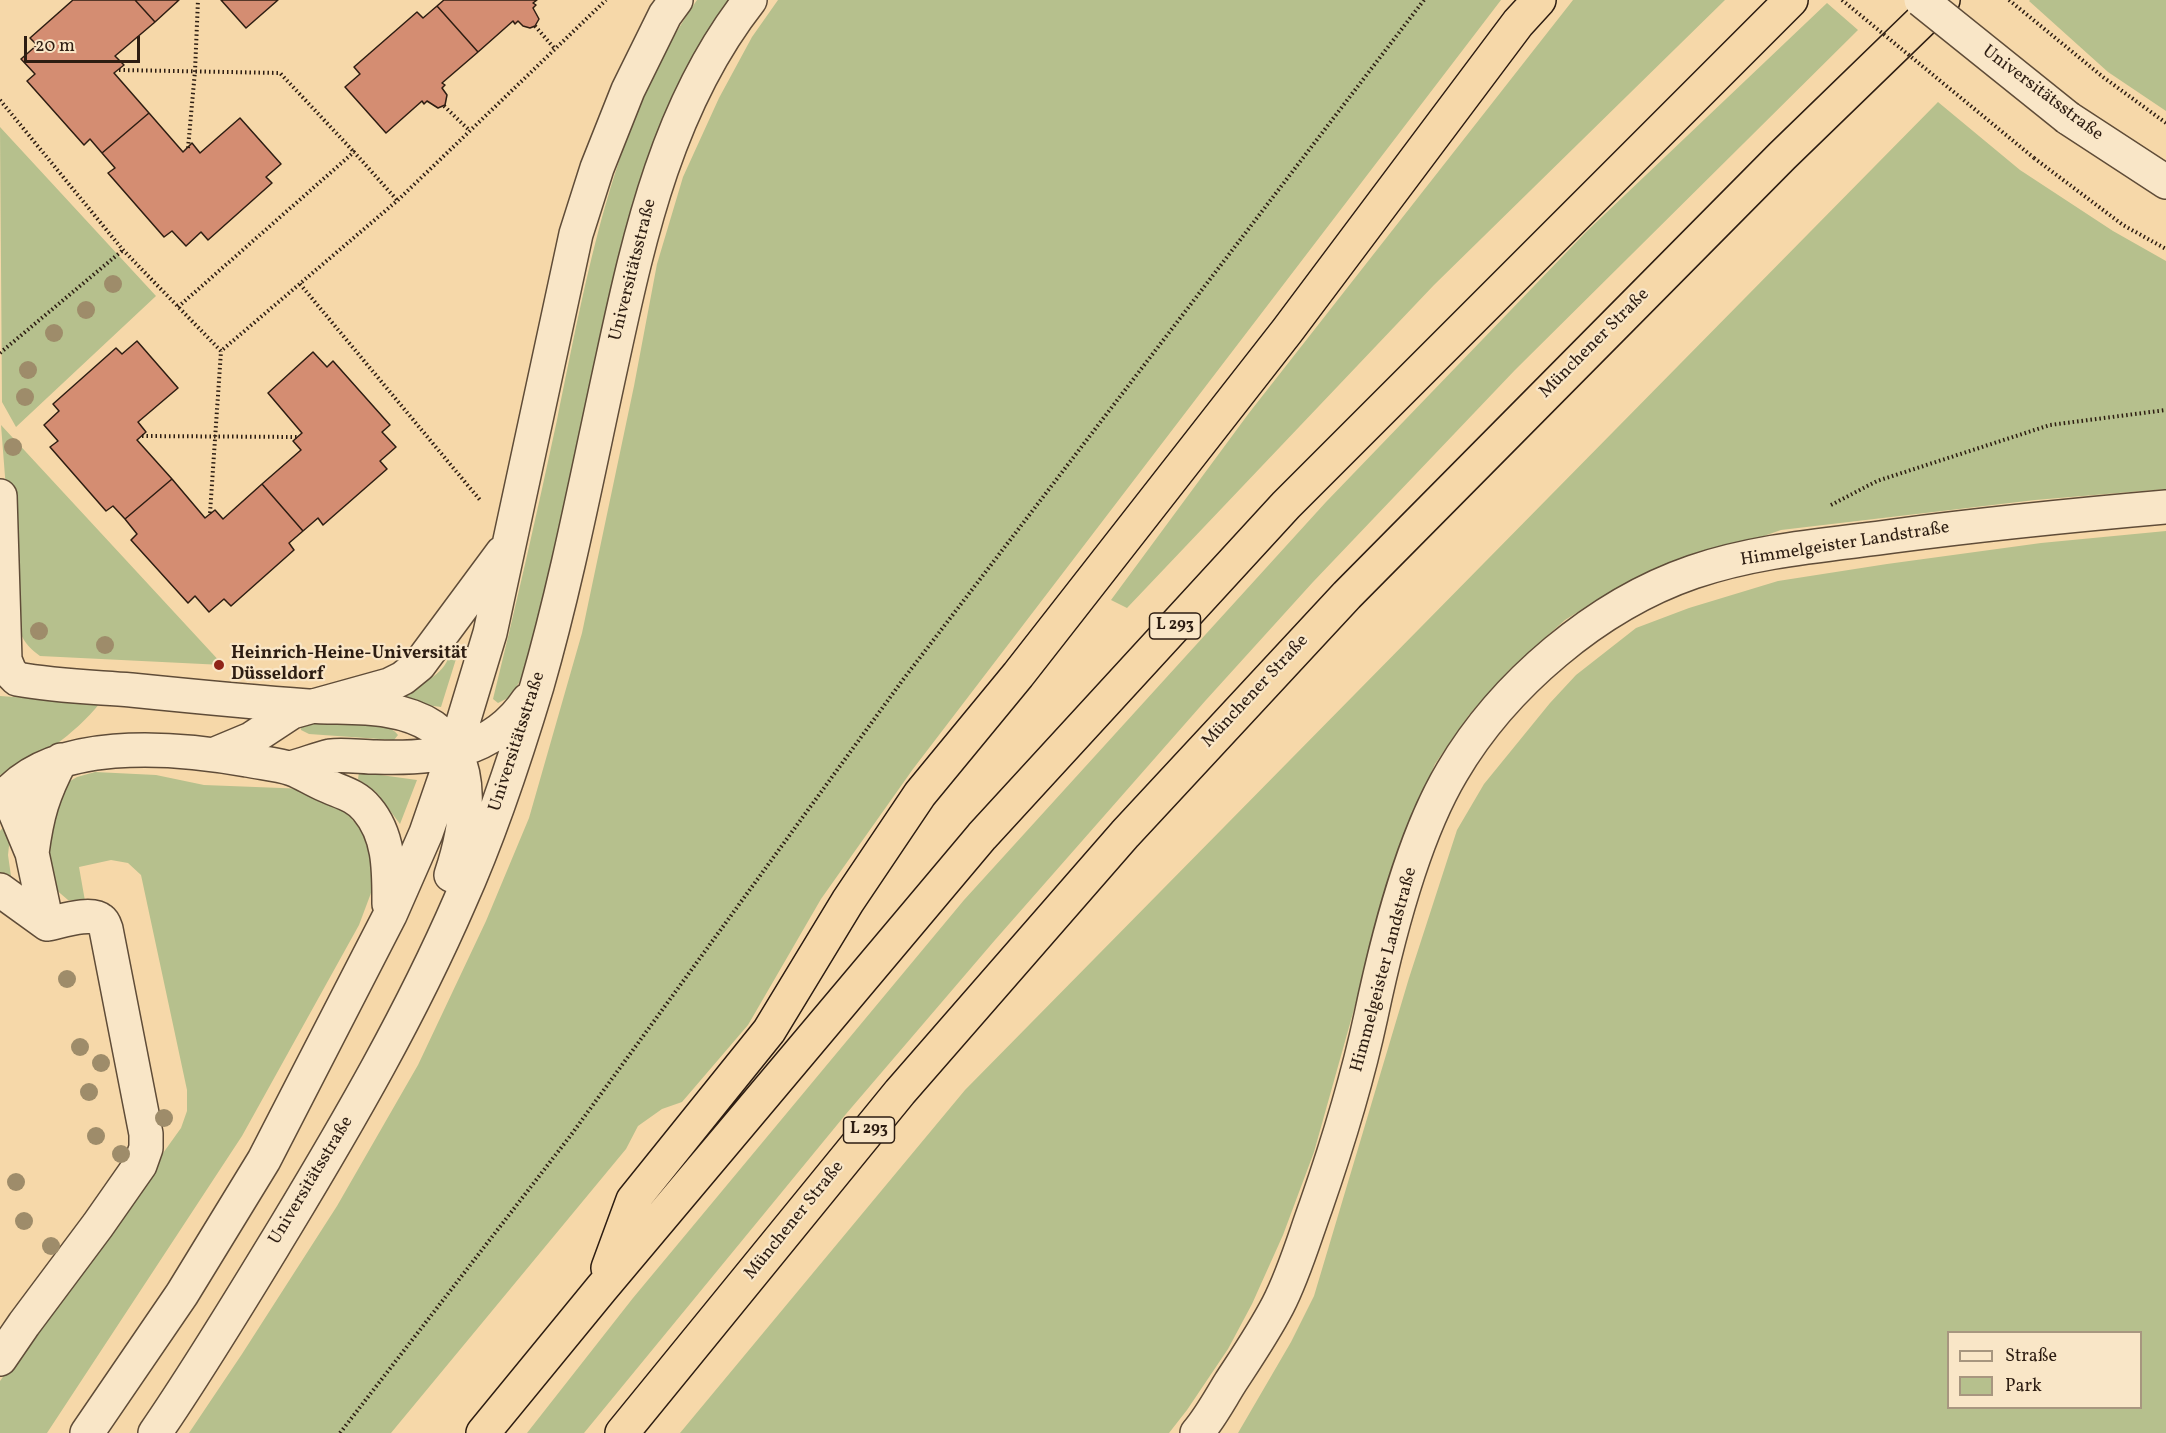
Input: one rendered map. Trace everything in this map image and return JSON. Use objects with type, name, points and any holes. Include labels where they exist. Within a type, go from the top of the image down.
[{"type":"highway","name":"L 293","points":[[483,1433],[600,1289],[982,836],[1286,505],[1791,0]]},
{"type":"highway","name":"Münchener Straße","points":[[622,1433],[900,1092],[1125,834],[1347,595],[1782,156],[1943,0]]},
{"type":"highway","points":[[600,1289],[633,1200],[769,1031],[848,901],[920,794],[1018,675],[1287,331],[1529,8]]},
{"type":"street","points":[[87,1433],[182,1294],[264,1160],[390,915],[426,833],[454,752],[490,633],[576,234],[597,168],[627,90],[665,15],[676,0]]},
{"type":"street","name":"Universitätsstraße","points":[[155,1433],[229,1320],[321,1168],[373,1077],[420,987],[460,902],[492,821],[537,686],[563,583],[637,246],[655,184],[683,114],[708,65],[750,0]]},
{"type":"street","name":"Universitätsstraße","points":[[1921,0],[2068,118],[2166,182]]},
{"type":"street","points":[[0,496],[5,660],[10,672],[17,679],[308,706],[377,709],[413,717],[433,728],[454,752],[462,773],[465,819],[460,847],[427,943],[420,987]]},
{"type":"street","name":"Himmelgeister Landstraße","points":[[1197,1433],[1279,1304],[1301,1247],[1334,1155],[1358,1075],[1389,942],[1409,872],[1428,820],[1451,772],[1480,730],[1521,684],[1575,635],[1627,602],[1692,572],[1781,551],[2042,518],[2166,507]]},
{"type":"street","points":[[216,754],[251,739],[292,712],[389,686],[403,678],[419,665],[511,539]]},
{"type":"street","points":[[290,768],[331,756],[416,758],[454,752],[495,735],[510,723],[537,686]]},
{"type":"street","points":[[47,924],[32,853],[2,796],[43,767],[93,753],[112,752],[216,754],[290,768],[349,794],[367,808],[381,830],[388,856],[390,915]]},
{"type":"street","points":[[32,853],[42,800],[62,760]]},
{"type":"street","points":[[0,890],[47,924],[93,917],[101,920],[106,929],[146,1134],[146,1148],[140,1165],[0,1359]]},
{"type":"path","points":[[188,148],[198,0]]},
{"type":"path","points":[[210,513],[221,351],[398,200],[468,130],[606,0]]},
{"type":"path","points":[[340,1433],[572,1135],[902,681],[1424,0]]},
{"type":"path","points":[[1842,0],[2034,158],[2123,225],[2166,249]]},
{"type":"path","points":[[2009,0],[2103,77],[2166,123]]},
{"type":"path","points":[[536,26],[555,49]]},
{"type":"path","points":[[119,70],[280,73],[398,200]]},
{"type":"path","points":[[0,99],[123,250],[221,351]]},
{"type":"path","points":[[444,106],[468,130]]},
{"type":"path","points":[[178,307],[354,152]]},
{"type":"path","points":[[0,353],[123,250]]},
{"type":"path","points":[[300,284],[511,539]]},
{"type":"path","points":[[1826,508],[1877,481],[2050,425],[2166,410]]},
{"type":"path","points":[[142,436],[297,437]]},
{"type":"green space","points":[[697,0],[728,0],[697,51],[669,109],[641,181],[618,260],[567,511],[525,673],[510,697],[498,703],[493,699],[606,202],[643,97],[668,47]]},
{"type":"green space","points":[[778,0],[1501,0],[913,769],[821,899],[748,1025],[682,1102],[662,1109],[638,1126],[626,1149],[391,1433],[189,1433],[337,1206],[418,1065],[486,921],[529,818],[582,633],[657,264],[683,177],[719,98],[752,37]]},
{"type":"green space","points":[[1573,0],[1725,0],[1434,285],[1127,608],[1111,600],[1249,413]]},
{"type":"green space","points":[[2030,0],[2166,0],[2166,111],[2108,72]]},
{"type":"green space","points":[[1827,3],[1858,30],[1515,370],[1313,582],[995,940],[846,1114],[584,1433],[527,1433],[633,1298],[964,900],[1326,502],[1586,232]]},
{"type":"green space","points":[[1938,102],[2020,170],[2113,231],[2166,261],[2166,489],[2035,500],[1781,530],[1618,587],[1565,620],[1510,669],[1469,715],[1435,764],[1395,863],[1314,1152],[1283,1235],[1252,1304],[1228,1349],[1169,1433],[680,1433],[965,1090]]},
{"type":"green space","points":[[0,127],[156,296],[16,427],[2,402]]},
{"type":"green space","points":[[1,425],[223,665],[40,656],[30,648],[16,618]]},
{"type":"green space","points":[[2166,531],[2166,1433],[1238,1433],[1291,1342],[1314,1296],[1409,978],[1457,830],[1484,784],[1550,703],[1576,675],[1636,628],[1689,608],[1778,581],[2041,543]]},
{"type":"green space","points":[[448,659],[456,659],[441,707],[397,701],[397,696],[433,677]]},
{"type":"green space","points":[[0,696],[100,703],[67,736],[28,762],[0,775]]},
{"type":"green space","points":[[312,719],[371,722],[391,729],[398,735],[394,740],[309,734],[301,730],[301,727]]},
{"type":"green space","points":[[95,772],[156,775],[204,785],[307,789],[342,806],[362,832],[377,877],[359,925],[242,1136],[47,1433],[0,1433],[0,1381],[181,1128],[187,1111],[187,1090],[141,875],[128,863],[111,860],[79,867],[85,901],[68,900],[54,888],[48,879],[49,819],[60,787],[77,777]]},
{"type":"green space","points":[[359,772],[417,780],[400,824],[376,792],[358,779]]},
{"type":"green space","points":[[6,824],[11,828],[8,855],[11,876],[8,881],[0,879],[0,831]]},
{"type":"building","points":[[73,0],[135,0],[155,22],[115,56],[124,65],[114,73],[149,113],[102,153],[90,139],[84,145],[27,81],[35,74],[21,59],[37,45],[30,38]]},
{"type":"building","points":[[135,0],[179,0],[155,22]]},
{"type":"building","points":[[221,0],[278,0],[246,28]]},
{"type":"building","points":[[444,0],[537,0],[533,3],[536,5],[533,8],[539,19],[535,26],[530,28],[518,21],[515,24],[513,21],[478,52],[437,6]]},
{"type":"building","points":[[437,6],[478,52],[442,83],[445,85],[442,88],[447,95],[445,105],[438,108],[427,101],[424,104],[422,101],[386,133],[345,87],[360,74],[354,67],[417,12],[423,18]]},
{"type":"building","points":[[149,113],[183,152],[192,143],[200,153],[240,118],[281,164],[266,177],[272,183],[208,240],[201,232],[186,246],[172,231],[164,237],[108,173],[115,168],[102,153]]},
{"type":"building","points":[[137,341],[178,388],[138,422],[146,432],[137,440],[172,479],[125,519],[113,506],[106,511],[50,447],[58,441],[44,425],[59,411],[53,404],[116,348],[122,354]]},
{"type":"building","points":[[313,352],[327,367],[333,361],[390,425],[382,432],[396,447],[380,461],[387,469],[323,525],[318,518],[303,531],[262,484],[301,450],[293,441],[302,433],[268,393]]},
{"type":"building","points":[[172,479],[205,518],[215,510],[223,519],[262,484],[303,531],[289,543],[294,550],[231,606],[224,599],[209,612],[195,596],[188,603],[131,540],[137,534],[125,519]]},
{"type":"place","name":"Heinrich-Heine-Universität Düsseldorf","points":[[219,665]]}]
